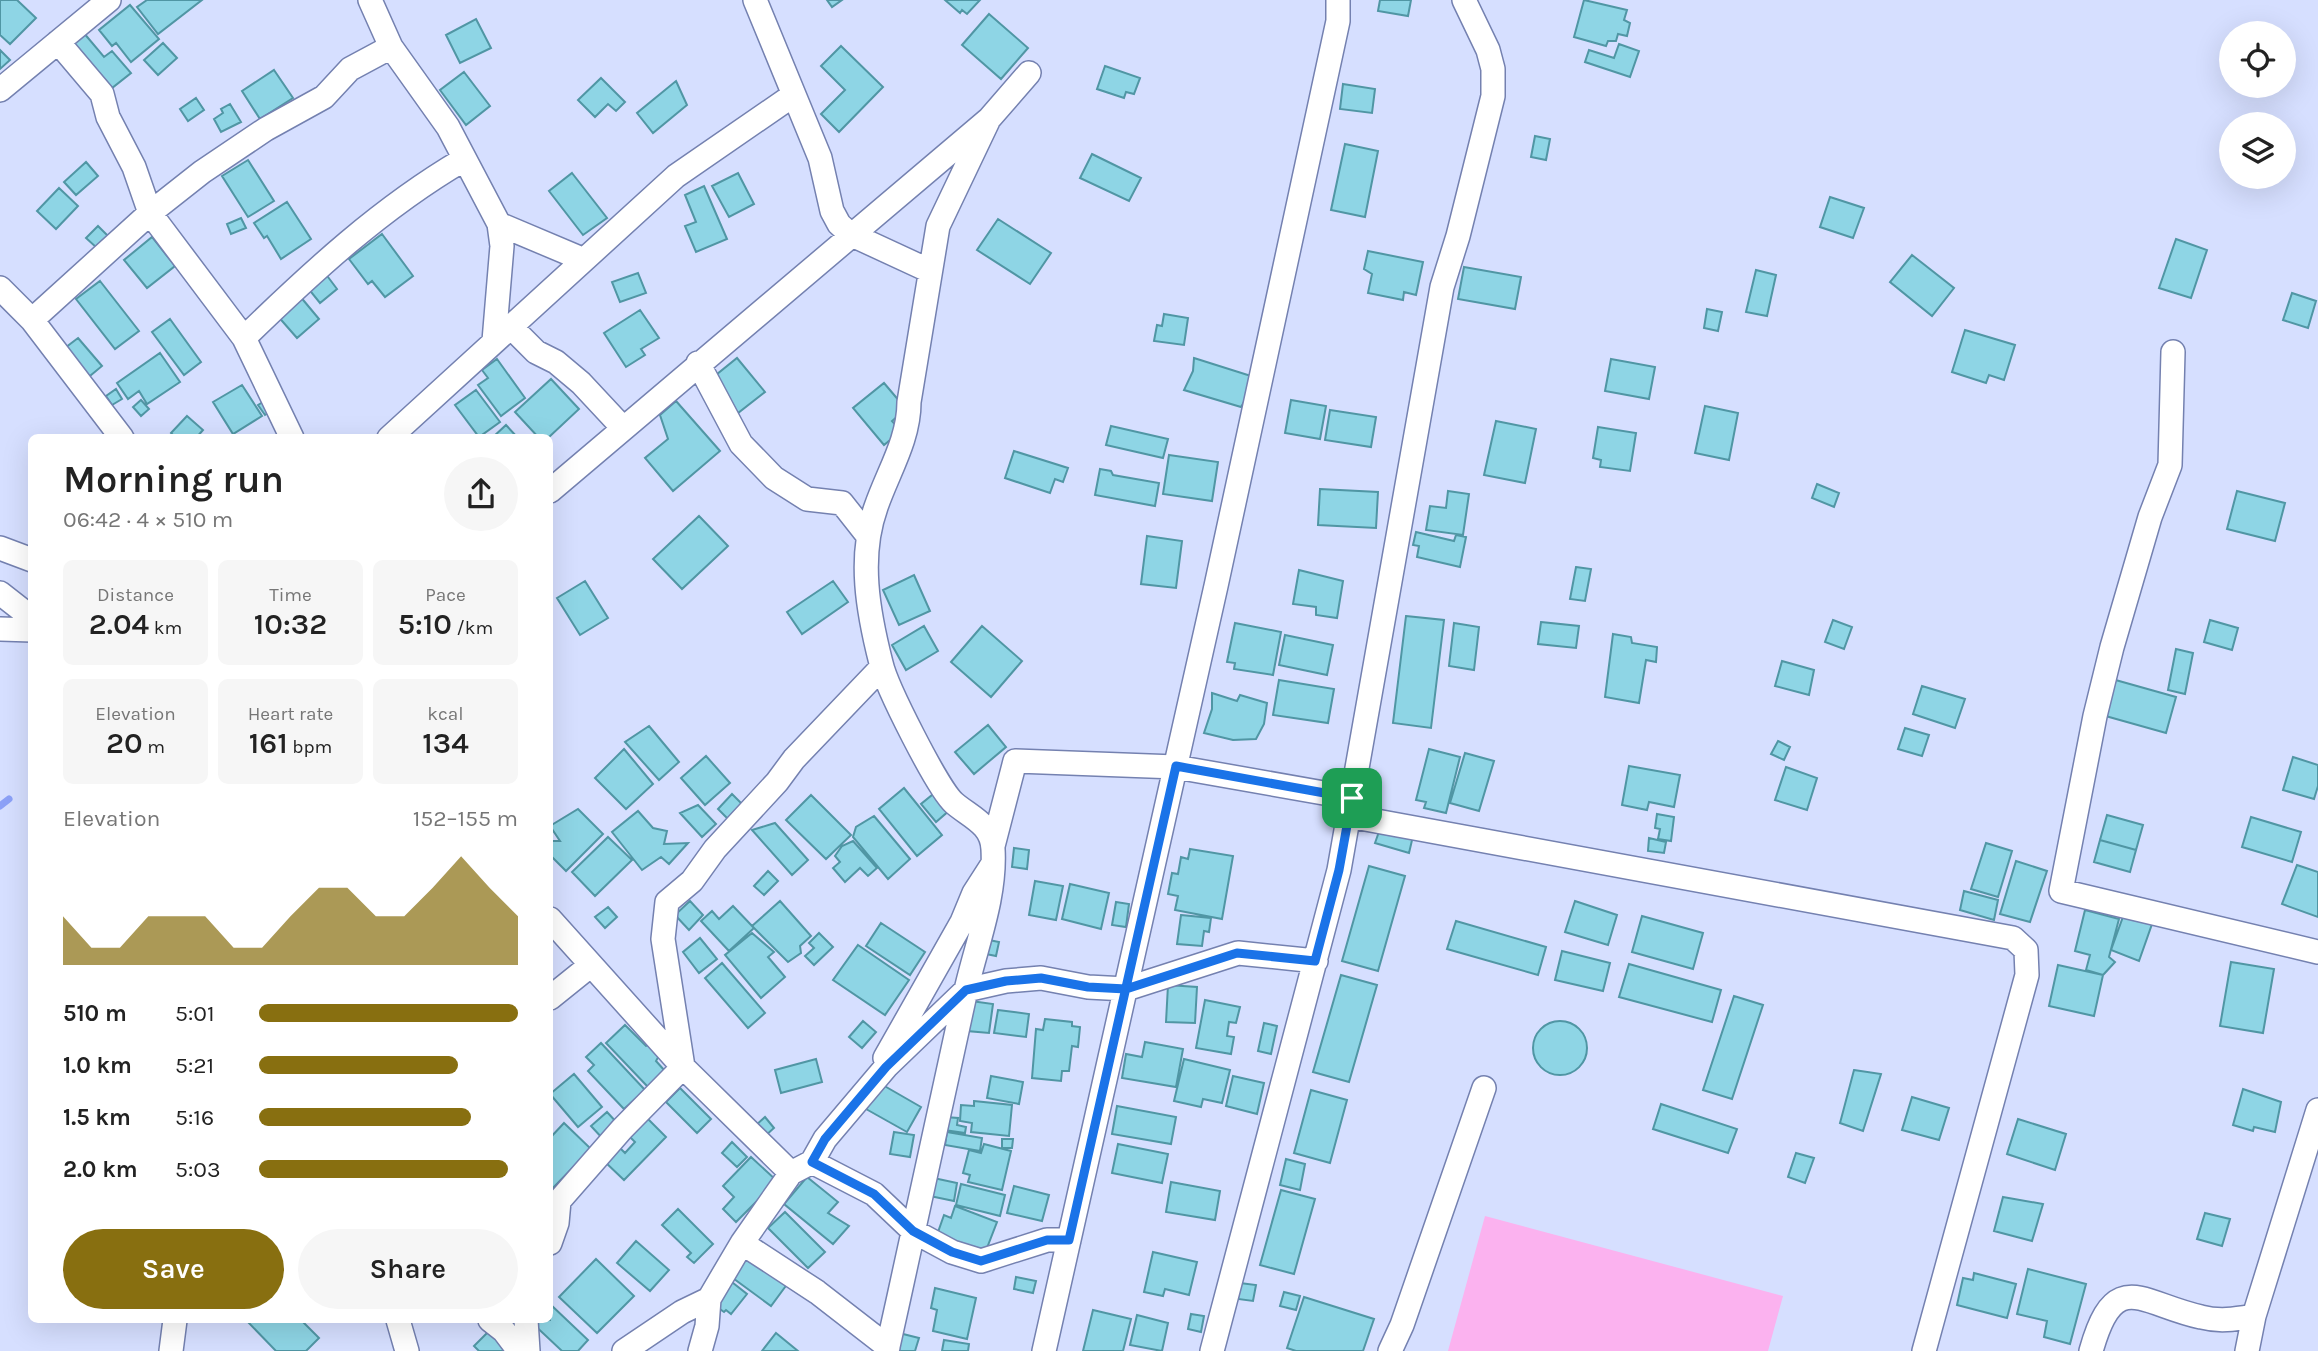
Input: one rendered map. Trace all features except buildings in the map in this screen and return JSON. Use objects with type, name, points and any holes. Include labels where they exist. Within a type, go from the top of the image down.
[{"type":"street","points":[[0,90],[109,0]]},
{"type":"street","points":[[370,0],[391,47],[448,127],[499,223],[502,246],[502,333]]},
{"type":"street","points":[[755,0],[792,96],[820,158],[832,211],[839,224],[850,234],[930,271]]},
{"type":"street","points":[[1044,1351],[1176,766],[1336,35],[1338,0]]},
{"type":"street","points":[[1212,1351],[1339,870],[1442,287],[1493,96],[1493,69],[1488,50],[1464,0]]},
{"type":"street","points":[[58,42],[102,94],[107,117],[134,167],[150,213],[244,338],[290,434]]},
{"type":"street","points":[[32,320],[150,213],[202,172],[266,129],[324,97],[350,69],[391,47]]},
{"type":"street","points":[[553,488],[850,234],[989,119],[1029,73]]},
{"type":"street","points":[[393,434],[582,258],[676,176],[792,96]]},
{"type":"street","points":[[869,1087],[962,922],[993,856],[984,825],[953,802],[934,777],[881,667],[868,603],[868,536],[909,424],[909,402],[938,226],[989,119]]},
{"type":"street","points":[[244,338],[331,256],[415,188],[463,159]]},
{"type":"street","points":[[499,223],[582,258]]},
{"type":"street","points":[[0,288],[32,320],[119,434]]},
{"type":"street","points":[[502,333],[556,362],[581,383],[623,428]]},
{"type":"street","points":[[2173,352],[2170,465],[2150,517],[2112,647],[2095,716],[2062,891],[2318,952]]},
{"type":"street","points":[[698,363],[741,444],[774,478],[807,499],[842,503],[868,536]]},
{"type":"street","points":[[0,548],[28,559]]},
{"type":"street","points":[[0,593],[28,615]]},
{"type":"street","points":[[0,629],[28,630]]},
{"type":"street","points":[[683,1067],[663,939],[667,902],[692,881],[715,849],[777,782],[794,759],[881,667]]},
{"type":"street","points":[[742,1242],[817,1292],[887,1349],[966,990],[991,892],[993,856],[1015,761],[1176,766],[1350,807],[2013,938],[2026,950],[2024,987],[1924,1351]]},
{"type":"street","points":[[553,922],[683,1067],[791,1173]]},
{"type":"street","points":[[699,1351],[707,1326],[709,1299],[742,1242],[791,1173],[812,1162],[825,1139],[869,1087],[966,990],[1006,981],[1041,978],[1088,987],[1126,989],[1237,953],[1315,961]]},
{"type":"street","points":[[553,996],[591,965]]},
{"type":"street","points":[[553,1234],[559,1201],[622,1129],[683,1067]]},
{"type":"street","points":[[1390,1351],[1402,1325],[1484,1088]]},
{"type":"street","points":[[2247,1351],[2254,1316],[2318,1110]]},
{"type":"street","points":[[812,1162],[874,1194],[913,1231],[952,1252],[981,1261],[1047,1240],[1069,1240]]},
{"type":"street","points":[[2091,1351],[2106,1309],[2122,1299],[2146,1297],[2200,1317],[2225,1321],[2254,1316]]},
{"type":"street","points":[[624,1351],[682,1312],[709,1299]]},
{"type":"street","points":[[171,1351],[175,1323]]},
{"type":"street","points":[[399,1323],[407,1351]]},
{"type":"street","points":[[495,1323],[519,1351]]},
{"type":"street","points":[[526,1323],[528,1351]]},
{"type":"shaded area","points":[[1485,1216],[1783,1296],[1768,1351],[1448,1351]]},
{"type":"waterway","points":[[0,806],[9,799]]},
{"type":"route","points":[[1352,798],[1176,766],[1126,989],[1104,1089],[1069,1240],[1047,1240],[981,1261],[952,1252],[913,1231],[874,1194],[812,1162],[825,1139],[886,1067],[966,990],[1006,981],[1041,978],[1088,987],[1126,989],[1237,953],[1315,961],[1339,870],[1352,798]]}]
